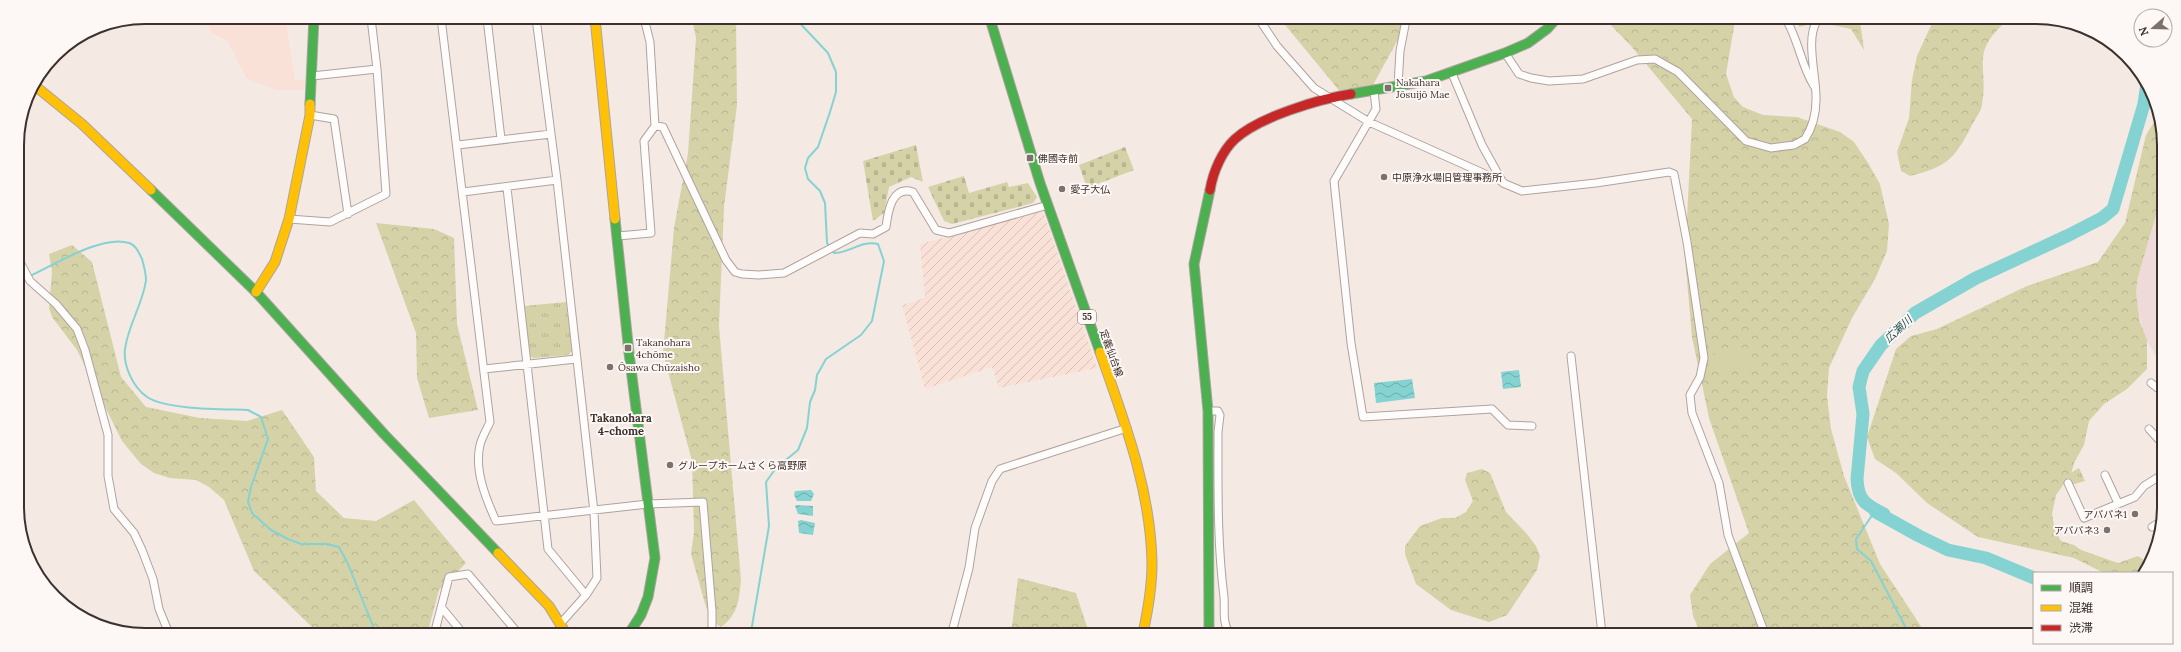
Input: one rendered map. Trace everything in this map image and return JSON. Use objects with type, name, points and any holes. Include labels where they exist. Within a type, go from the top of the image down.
[{"type":"street","points":[[256,292],[275,262],[290,219],[310,115],[314,24]]},
{"type":"street","points":[[290,219],[330,222],[386,194],[377,69],[372,24]]},
{"type":"street","points":[[442,24],[458,145],[490,422],[480,445],[480,479],[484,496],[496,521],[594,512],[648,504],[703,502],[712,611],[712,628]]},
{"type":"street","points":[[488,24],[501,139]]},
{"type":"street","points":[[38,88],[82,124],[256,292],[384,434],[549,606],[563,627],[597,578],[594,512],[557,180],[537,24]]},
{"type":"street","points":[[596,24],[629,353],[655,558],[646,608],[633,628]]},
{"type":"street","points":[[618,236],[651,233],[644,141],[655,126],[650,42],[646,24]]},
{"type":"street","name":"定義仙台線","points":[[992,24],[1048,205],[1127,428],[1142,482],[1148,513],[1151,542],[1150,593],[1144,628]]},
{"type":"street","points":[[1262,24],[1278,46],[1314,88],[1331,97],[1369,122],[1522,191],[1596,183],[1669,172],[1674,174],[1687,242],[1704,358],[1700,377],[1690,395],[1692,413],[1719,483],[1728,535],[1763,628]]},
{"type":"street","points":[[1398,86],[1400,51],[1405,24]]},
{"type":"street","points":[[1209,628],[1208,411],[1194,264],[1212,178],[1227,148],[1247,130],[1268,120],[1331,97],[1374,91],[1426,81],[1505,53],[1528,43],[1551,24]]},
{"type":"street","points":[[1789,24],[1794,32],[1806,72],[1815,88]]},
{"type":"street","points":[[1505,53],[1519,74],[1549,81],[1583,79],[1644,58],[1659,60],[1678,72],[1742,137],[1750,143],[1764,147],[1788,147],[1805,139],[1813,118],[1815,88],[1812,34],[1816,24]]},
{"type":"street","points":[[312,76],[377,69]]},
{"type":"street","points":[[1451,71],[1482,146],[1503,182]]},
{"type":"street","points":[[1374,91],[1376,109],[1334,181],[1352,343],[1363,417],[1492,409],[1508,425],[1532,426]]},
{"type":"street","points":[[310,115],[334,119],[348,214]]},
{"type":"street","points":[[655,126],[663,127],[720,248],[735,272],[759,275],[784,273],[860,234],[873,234],[886,227],[888,215],[895,196],[898,192],[906,189],[913,192],[936,230],[949,233],[1048,205]]},
{"type":"street","points":[[458,145],[551,134]]},
{"type":"street","points":[[463,192],[507,188],[557,180]]},
{"type":"street","points":[[507,188],[548,549],[586,595]]},
{"type":"street","points":[[24,270],[28,277],[56,304],[77,329],[85,350],[108,435],[108,476],[114,509],[134,533],[142,550],[153,579],[159,609],[167,628]]},
{"type":"street","points":[[1571,356],[1601,628]]},
{"type":"street","points":[[484,369],[527,363],[576,359]]},
{"type":"street","points":[[2151,383],[2157,388]]},
{"type":"street","points":[[1208,411],[1218,411],[1220,415],[1218,432],[1218,543],[1224,617],[1227,628]]},
{"type":"street","points":[[953,628],[969,568],[975,528],[992,481],[1000,469],[1127,428]]},
{"type":"street","points":[[2149,429],[2157,438]]},
{"type":"street","points":[[2105,475],[2118,503]]},
{"type":"street","points":[[2068,483],[2084,518],[2106,511],[2118,503],[2135,497],[2144,486],[2157,478]]},
{"type":"street","points":[[2152,527],[2156,525]]},
{"type":"street","points":[[436,628],[449,577],[468,574],[514,628]]},
{"type":"street","points":[[442,608],[459,628]]},
{"type":"shaded area","points":[[203,24],[286,24],[295,79],[305,81],[304,90],[276,90],[246,78],[227,40],[212,34],[209,27]]},
{"type":"shaded area","points":[[1043,211],[1097,368],[999,388],[992,367],[925,389],[902,305],[925,298],[920,244]]},
{"type":"shaded area","points":[[2157,213],[2157,358],[2146,339],[2141,322],[2136,294],[2138,277]]},
{"type":"green space","points":[[693,24],[736,24],[737,105],[724,207],[719,326],[741,580],[737,606],[731,617],[721,627],[715,623],[706,607],[691,554],[694,532],[692,461],[663,353],[674,228],[688,153],[696,38]]},
{"type":"green space","points":[[1284,24],[1406,24],[1373,85],[1347,100]]},
{"type":"green space","points":[[1610,24],[1734,24],[1726,74],[1734,97],[1743,107],[1763,115],[1797,117],[1840,132],[1854,142],[1880,184],[1889,224],[1887,251],[1875,279],[1852,318],[1829,368],[1827,396],[1831,429],[1844,476],[1880,564],[1922,628],[1698,628],[1693,616],[1690,595],[1710,564],[1749,533],[1709,418],[1692,337],[1685,258],[1692,119],[1631,46]]},
{"type":"green space","points":[[1798,24],[1812,24],[1805,25],[1799,27]]},
{"type":"green space","points":[[1818,24],[1860,24],[1864,50],[1851,29]]},
{"type":"green space","points":[[1932,24],[2004,24],[1995,32],[1984,51],[1984,92],[1981,108],[1965,138],[1954,155],[1941,165],[1910,176],[1901,171],[1897,152],[1909,118],[1912,80],[1917,56]]},
{"type":"green space","points":[[2155,121],[2157,137],[2157,212],[2138,277],[2136,293],[2140,322],[2147,340],[2147,369],[2127,389],[2104,404],[2089,421],[2084,445],[2074,463],[2071,474],[2056,495],[2052,514],[2055,531],[2061,541],[2118,563],[2138,556],[2145,560],[2138,572],[2102,572],[2074,558],[1978,537],[1927,503],[1896,473],[1875,459],[1867,437],[1896,349],[1911,336],[1937,329],[2027,286],[2098,262],[2125,223],[2146,135]]},
{"type":"green space","points":[[916,145],[923,182],[911,177],[889,187],[884,213],[873,221],[863,161]]},
{"type":"green space","points":[[1125,147],[1134,170],[1087,188],[1079,165]]},
{"type":"green space","points":[[964,176],[969,193],[1007,182],[1009,187],[1028,183],[1037,197],[1033,203],[952,224],[944,221],[928,187]]},
{"type":"green space","points":[[376,223],[434,229],[454,238],[457,324],[478,410],[429,418],[417,378],[416,333]]},
{"type":"green space","points":[[72,245],[92,262],[121,377],[146,407],[200,418],[247,421],[282,410],[314,457],[316,491],[344,518],[376,521],[414,500],[466,563],[439,590],[429,628],[312,628],[254,571],[224,500],[209,487],[196,480],[170,478],[154,473],[141,464],[122,441],[77,350],[52,317],[49,308],[52,271],[49,254]]},
{"type":"green space","points":[[566,302],[572,351],[568,355],[533,358],[529,355],[524,306]]},
{"type":"green space","points":[[1747,349],[1749,366],[1712,372],[1710,355]]},
{"type":"green space","points":[[2079,468],[2085,481],[2071,485],[2067,475]]},
{"type":"green space","points":[[1482,469],[1490,473],[1506,512],[1527,534],[1536,546],[1540,556],[1537,570],[1507,615],[1489,622],[1451,610],[1416,584],[1405,554],[1405,546],[1420,526],[1442,518],[1455,518],[1466,512],[1473,501],[1465,480],[1467,473]]},
{"type":"green space","points":[[1018,578],[1076,593],[1087,628],[1012,628]]},
{"type":"water","points":[[1519,370],[1521,387],[1503,389],[1501,372]]},
{"type":"water","points":[[1412,379],[1415,398],[1376,403],[1374,383]]},
{"type":"water","points":[[811,490],[814,494],[811,501],[797,501],[794,495],[795,491]]},
{"type":"water","points":[[795,506],[813,506],[813,516],[798,514]]},
{"type":"water","points":[[801,520],[815,523],[813,535],[799,533],[798,521]]},
{"type":"waterway","points":[[801,24],[828,53],[836,72],[836,92],[830,112],[818,147],[808,158],[805,168],[808,179],[820,191],[825,203],[827,243],[830,247]]},
{"type":"waterway","name":"広瀬川","points":[[1875,511],[1884,514],[1872,508],[1864,501],[1859,492],[1857,479],[1863,414],[1859,387],[1863,371],[1881,345],[1915,313],[1976,278],[2102,218],[2113,209],[2144,104],[2146,93]]},
{"type":"waterway","points":[[30,276],[65,258],[106,243],[118,241],[129,243],[135,247],[142,259],[146,280],[142,298],[129,331],[125,349],[127,369],[133,382],[142,393],[156,401],[181,407],[248,410],[261,417],[268,439],[251,487],[248,502],[252,513],[271,530],[288,539],[301,544],[327,544],[339,547],[348,564],[374,628]]},
{"type":"waterway","points":[[752,628],[769,526],[766,482],[776,468],[798,450],[807,428],[810,402],[815,390],[817,375],[826,359],[861,335],[872,321],[884,261],[878,244],[872,243],[861,245],[845,251],[834,253],[832,250]]},
{"type":"waterway","points":[[1875,511],[1856,539],[1857,549],[1871,561],[1906,628]]},
{"type":"waterway","name":"広瀬川","points":[[1876,512],[1948,550],[1986,558],[2033,578]]},
{"type":"traffic: fast","points":[[310,104],[314,24]]},
{"type":"traffic: fast","points":[[992,24],[1040,183],[1100,352]]},
{"type":"traffic: fast","points":[[1351,94],[1426,81],[1505,53],[1528,43],[1551,24]]},
{"type":"traffic: fast","points":[[151,190],[256,292],[384,434],[498,553]]},
{"type":"traffic: fast","points":[[1209,628],[1208,411],[1194,264],[1210,190]]},
{"type":"traffic: fast","points":[[615,219],[629,353],[655,558],[648,597],[641,615],[633,628]]},
{"type":"traffic: slow","points":[[596,24],[615,219]]},
{"type":"traffic: slow","points":[[38,88],[82,124],[151,190]]},
{"type":"traffic: slow","points":[[256,292],[275,262],[289,219],[310,115],[310,104]]},
{"type":"traffic: slow","points":[[1100,352],[1127,429],[1135,456],[1147,509],[1152,573],[1144,628]]},
{"type":"traffic: slow","points":[[498,553],[549,606],[563,628]]},
{"type":"traffic: jam","points":[[1210,190],[1213,176],[1222,156],[1230,144],[1246,131],[1259,123],[1290,110],[1338,96],[1351,94]]},
{"type":"place","name":"Nakahara Jōsuijō Mae","points":[[1388,88]]},
{"type":"place","name":"佛國寺前","points":[[1030,158]]},
{"type":"place","name":"中原浄水場旧管理事務所","points":[[1384,177]]},
{"type":"place","name":"愛子大仏","points":[[1062,189]]},
{"type":"place","name":"Takanohara 4chōme","points":[[628,348]]},
{"type":"place","name":"Ōsawa Chūzaisho","points":[[610,367]]},
{"type":"place","name":"グループホームさくら高野原","points":[[670,465]]},
{"type":"place","name":"アパパネ1","points":[[2135,514]]},
{"type":"place","name":"アパパネ3","points":[[2107,530]]},
{"type":"district","name":"Takanohara 4-chome","points":[[621,424]]}]
